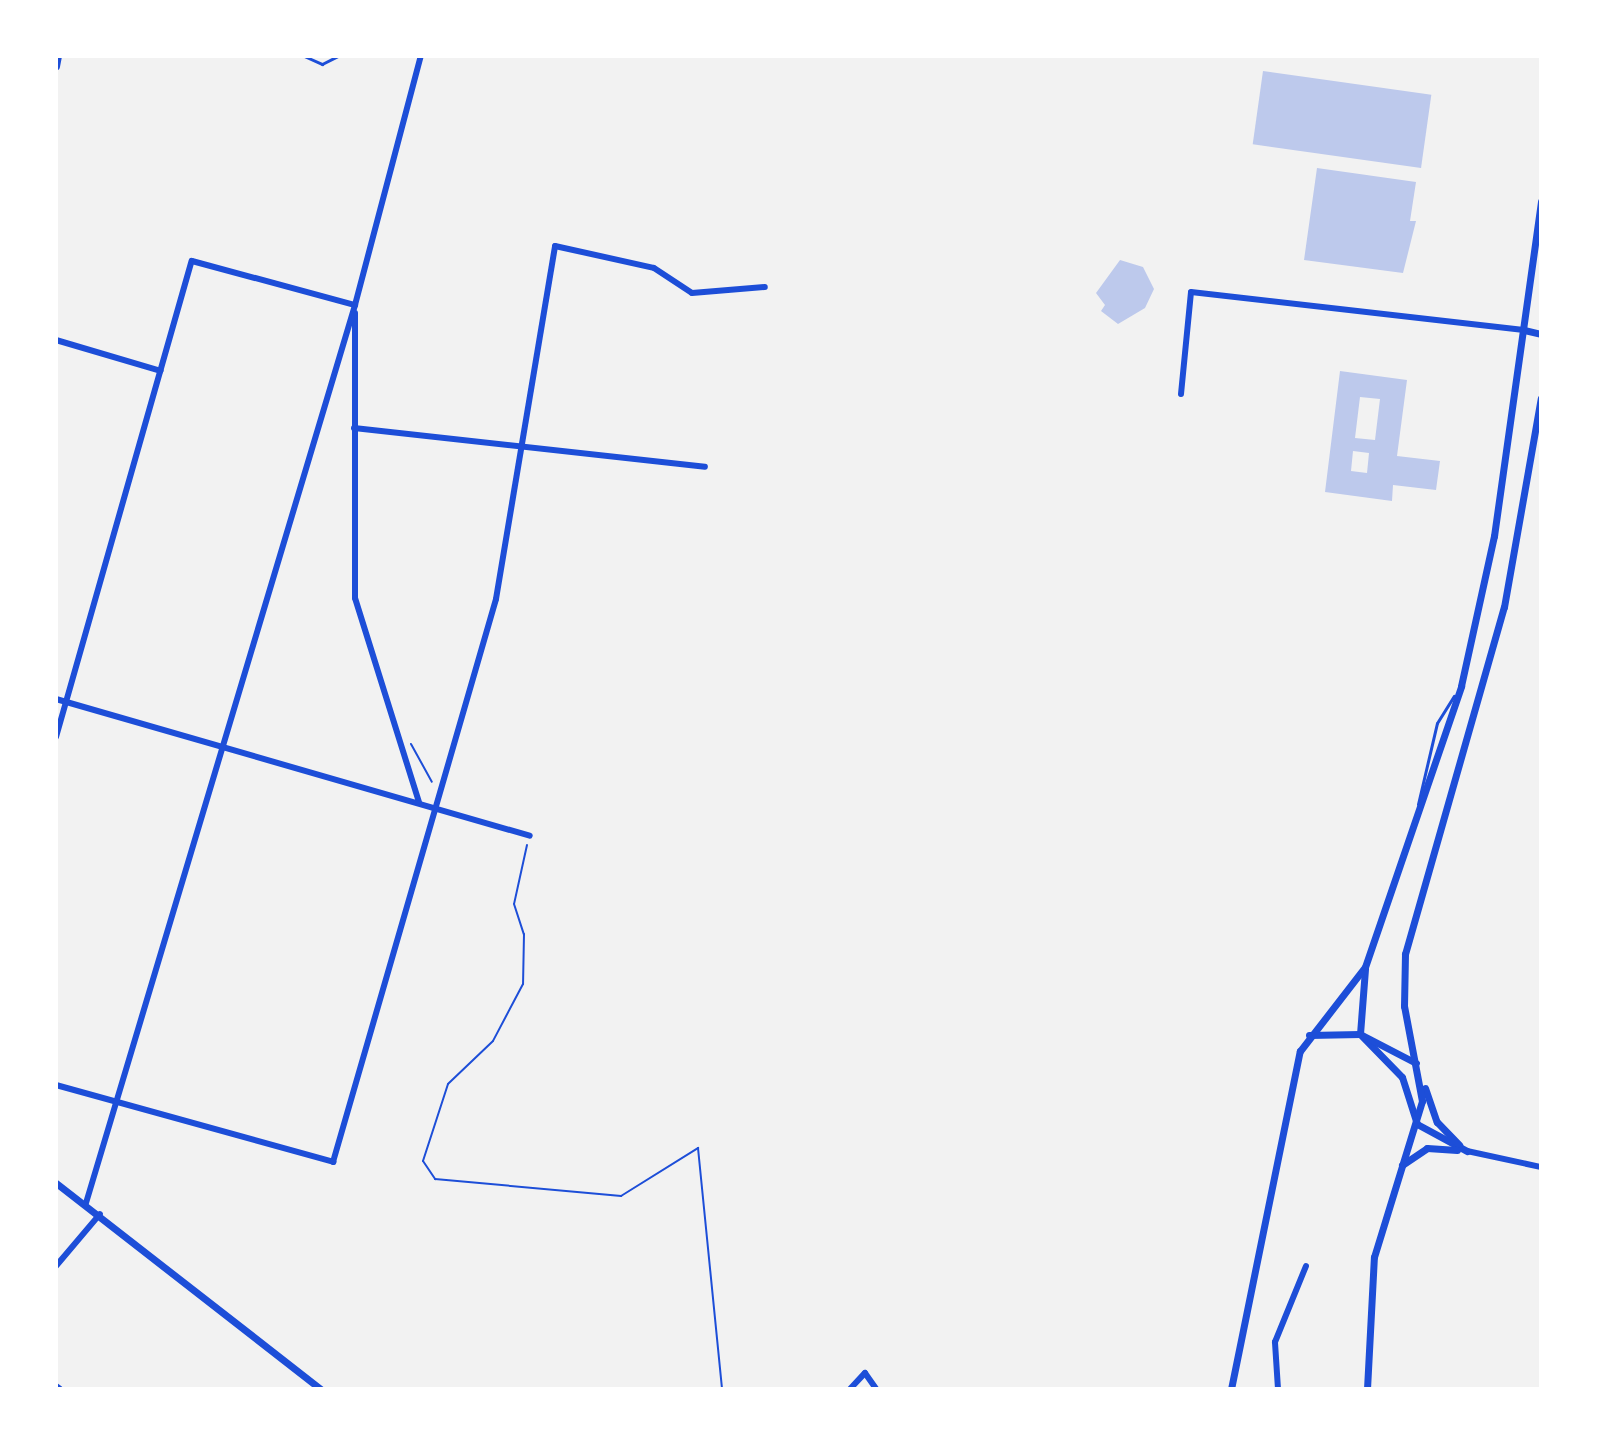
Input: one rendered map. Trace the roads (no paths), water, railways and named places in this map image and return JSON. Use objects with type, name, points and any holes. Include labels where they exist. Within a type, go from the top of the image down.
[{"type":"street","points":[[56,66],[58,56]]},
{"type":"street","points":[[86,1203],[120,1103],[222,747],[355,305],[421,56]]},
{"type":"street","points":[[1467,1151],[1417,1124],[1402,1077],[1360,1034],[1365,967],[1461,686],[1494,536],[1541,201]]},
{"type":"street","points":[[56,1085],[333,1162],[496,599],[518,443],[555,246],[654,268],[692,293],[765,287]]},
{"type":"street","points":[[56,737],[192,261],[355,305]]},
{"type":"street","points":[[1181,394],[1191,292],[1341,304],[1541,334]]},
{"type":"street","points":[[355,305],[355,598],[419,802]]},
{"type":"street","points":[[56,340],[161,371]]},
{"type":"street","points":[[1467,1151],[1437,1122],[1423,1083],[1404,1006],[1405,954],[1504,607],[1541,398]]},
{"type":"street","points":[[354,428],[518,443],[705,467]]},
{"type":"street","points":[[56,699],[530,836]]},
{"type":"street","points":[[1231,1389],[1289,1087],[1309,1035],[1365,967]]},
{"type":"street","points":[[1309,1035],[1360,1034],[1418,1065]]},
{"type":"street","points":[[1367,1389],[1374,1257],[1417,1124],[1423,1083]]},
{"type":"street","points":[[1401,1166],[1427,1148],[1467,1151],[1541,1167]]},
{"type":"street","points":[[56,1183],[86,1203],[321,1389]]},
{"type":"street","points":[[56,1266],[100,1214]]},
{"type":"street","points":[[1278,1389],[1275,1342],[1306,1266]]},
{"type":"street","points":[[850,1389],[865,1373],[876,1389]]},
{"type":"lane","points":[[304,56],[322,64],[338,56]]}]
